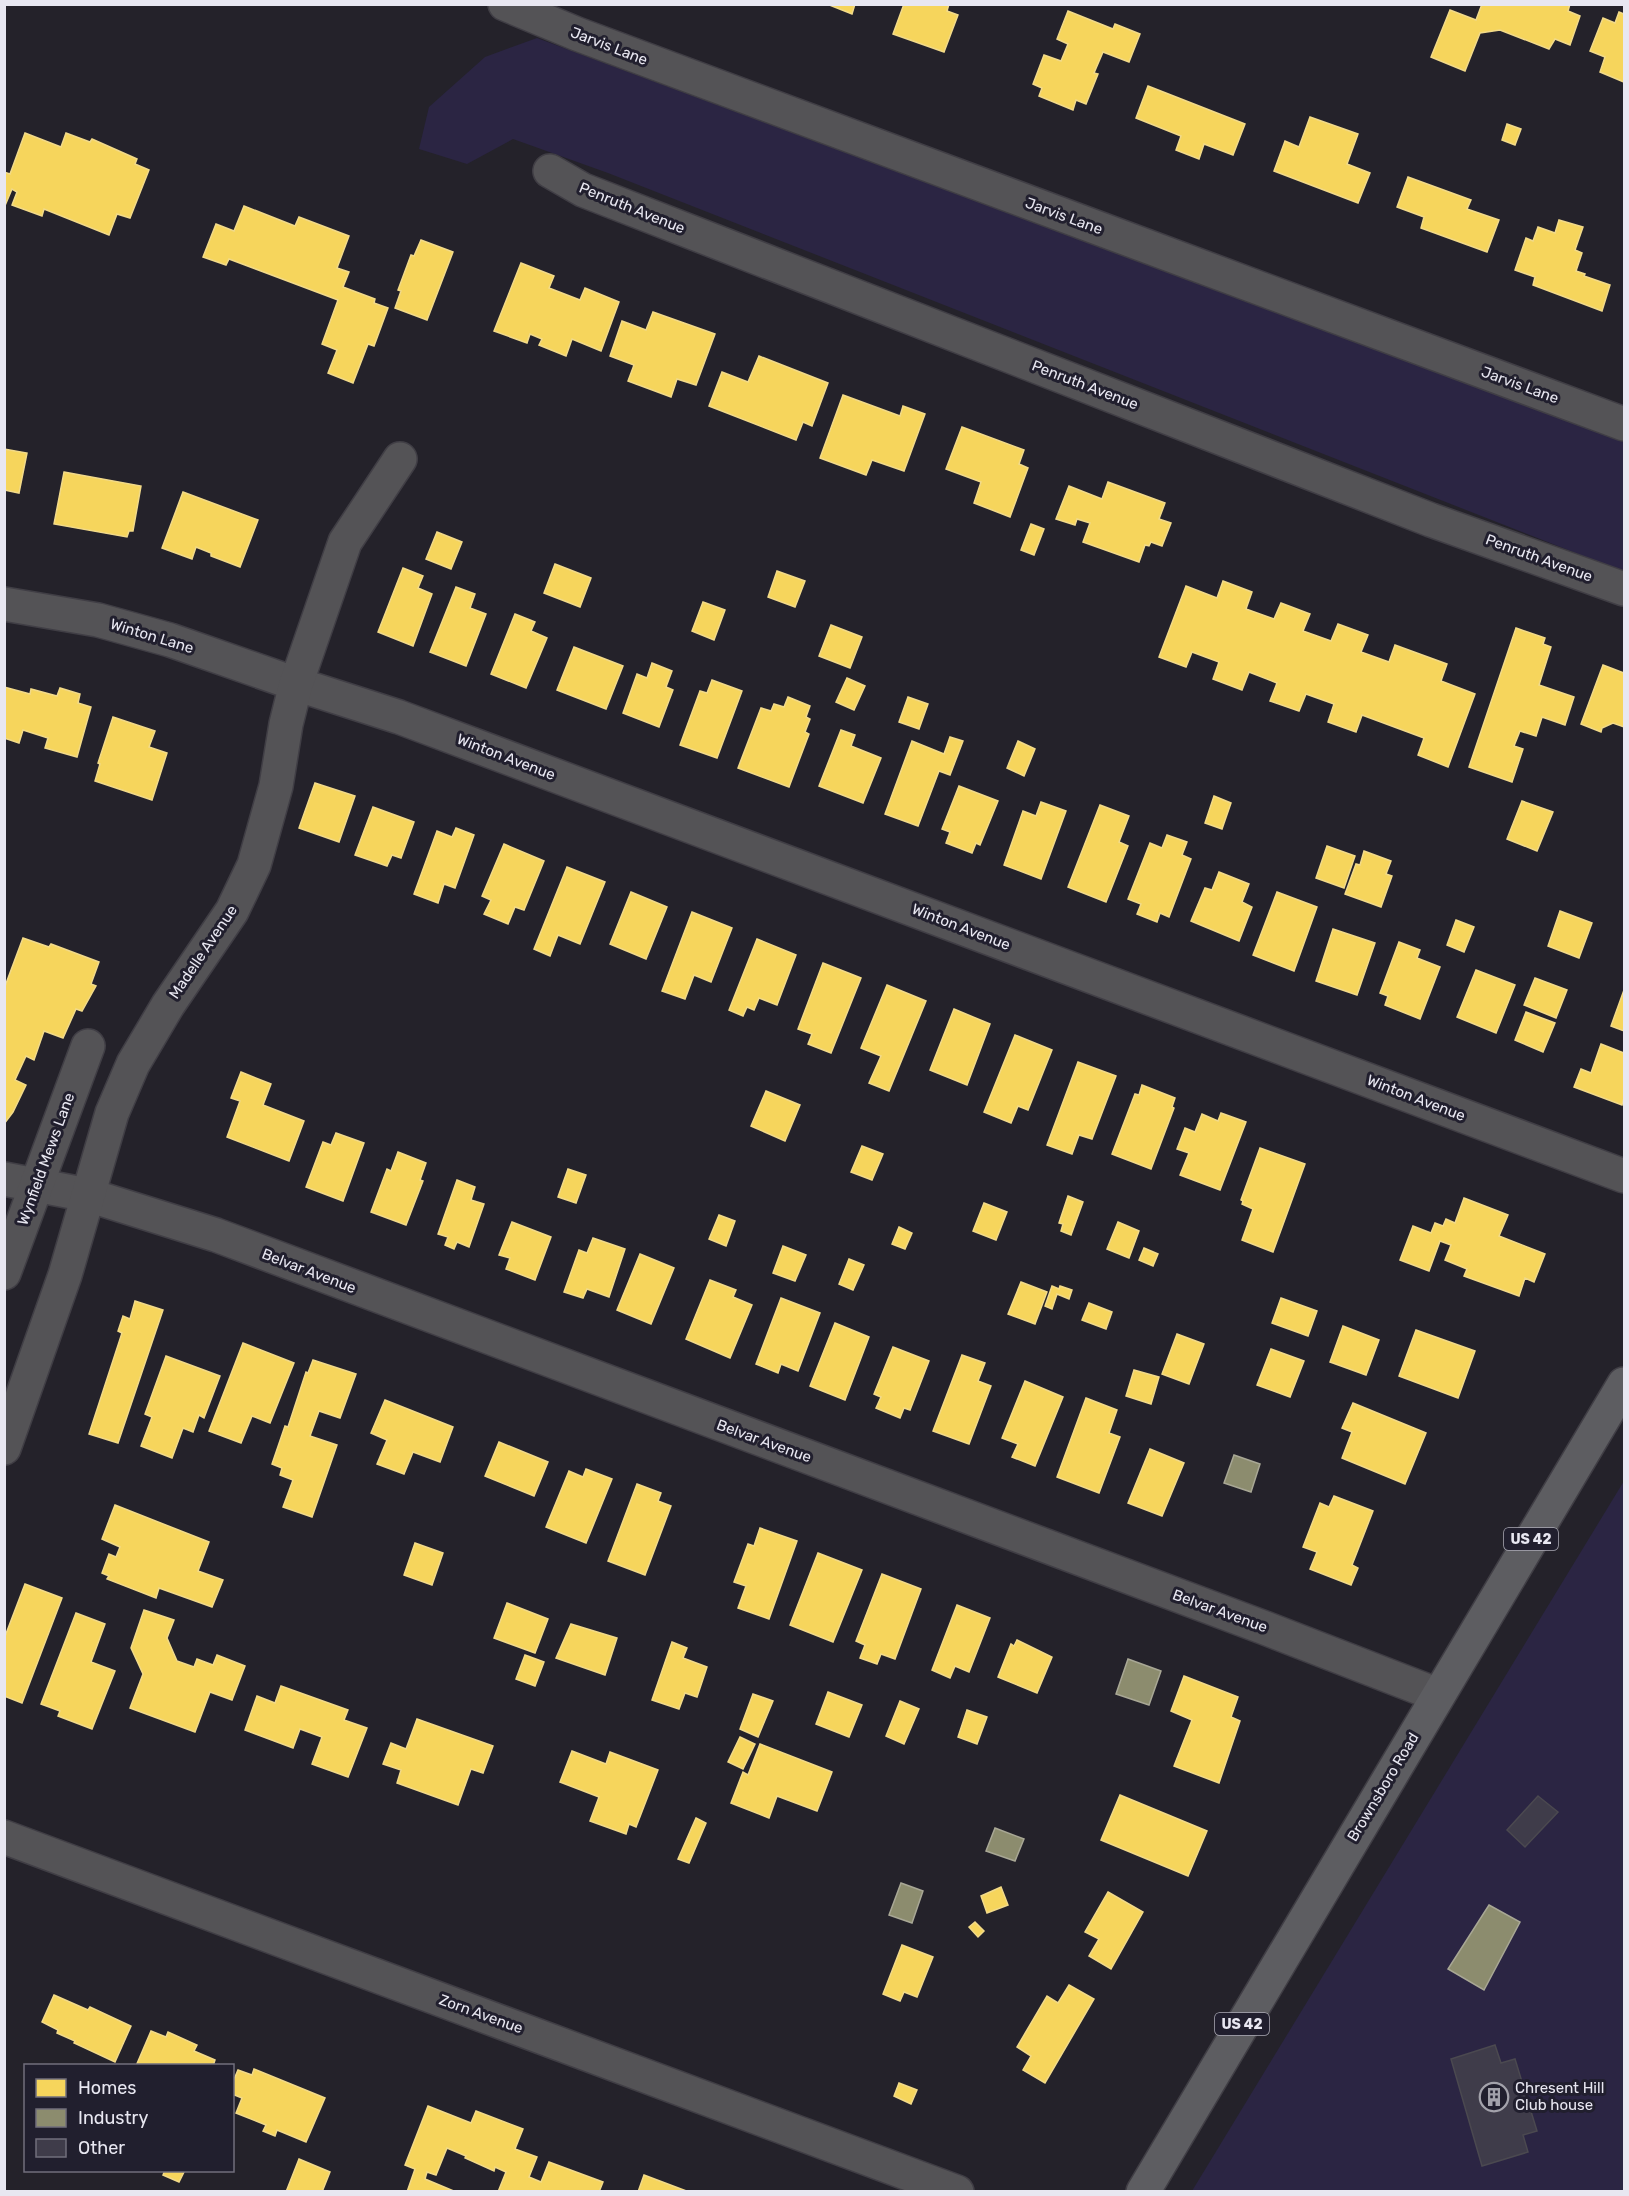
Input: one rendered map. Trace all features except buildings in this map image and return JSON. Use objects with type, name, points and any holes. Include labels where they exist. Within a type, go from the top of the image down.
[{"type":"main road","name":"Brownsboro Road","points":[[1143,2192],[1624,1384]]},
{"type":"street","name":"Jarvis Lane","points":[[505,4],[577,19],[1624,421]]},
{"type":"street","name":"Penruth Avenue","points":[[550,171],[584,190],[1431,520],[1624,589]]},
{"type":"street","name":"Madelle Avenue","points":[[4,1448],[65,1275],[112,1113],[133,1064],[168,1005],[232,911],[254,865],[276,786],[286,724],[296,684],[345,542],[400,459]]},
{"type":"street","name":"Winton Lane","points":[[4,604],[98,620],[170,640],[296,684]]},
{"type":"street","name":"Winton Avenue","points":[[296,684],[399,717],[1624,1176]]},
{"type":"street","name":"Wynfield Mews Lane","points":[[4,1273],[88,1046]]},
{"type":"street","name":"Belvar Avenue","points":[[4,1179],[88,1195],[227,1240],[1265,1628],[1438,1695]]},
{"type":"street","name":"Zorn Avenue","points":[[4,1837],[957,2192]]},
{"type":"shaded area","points":[[537,38],[1624,442],[1624,572],[608,173],[513,139],[467,164],[419,149],[429,107],[485,57]]},
{"type":"shaded area","points":[[1624,1481],[1624,2191],[1192,2191]]},
{"type":"place","name":"Chresent Hill Club house","points":[[1494,2097]]}]
